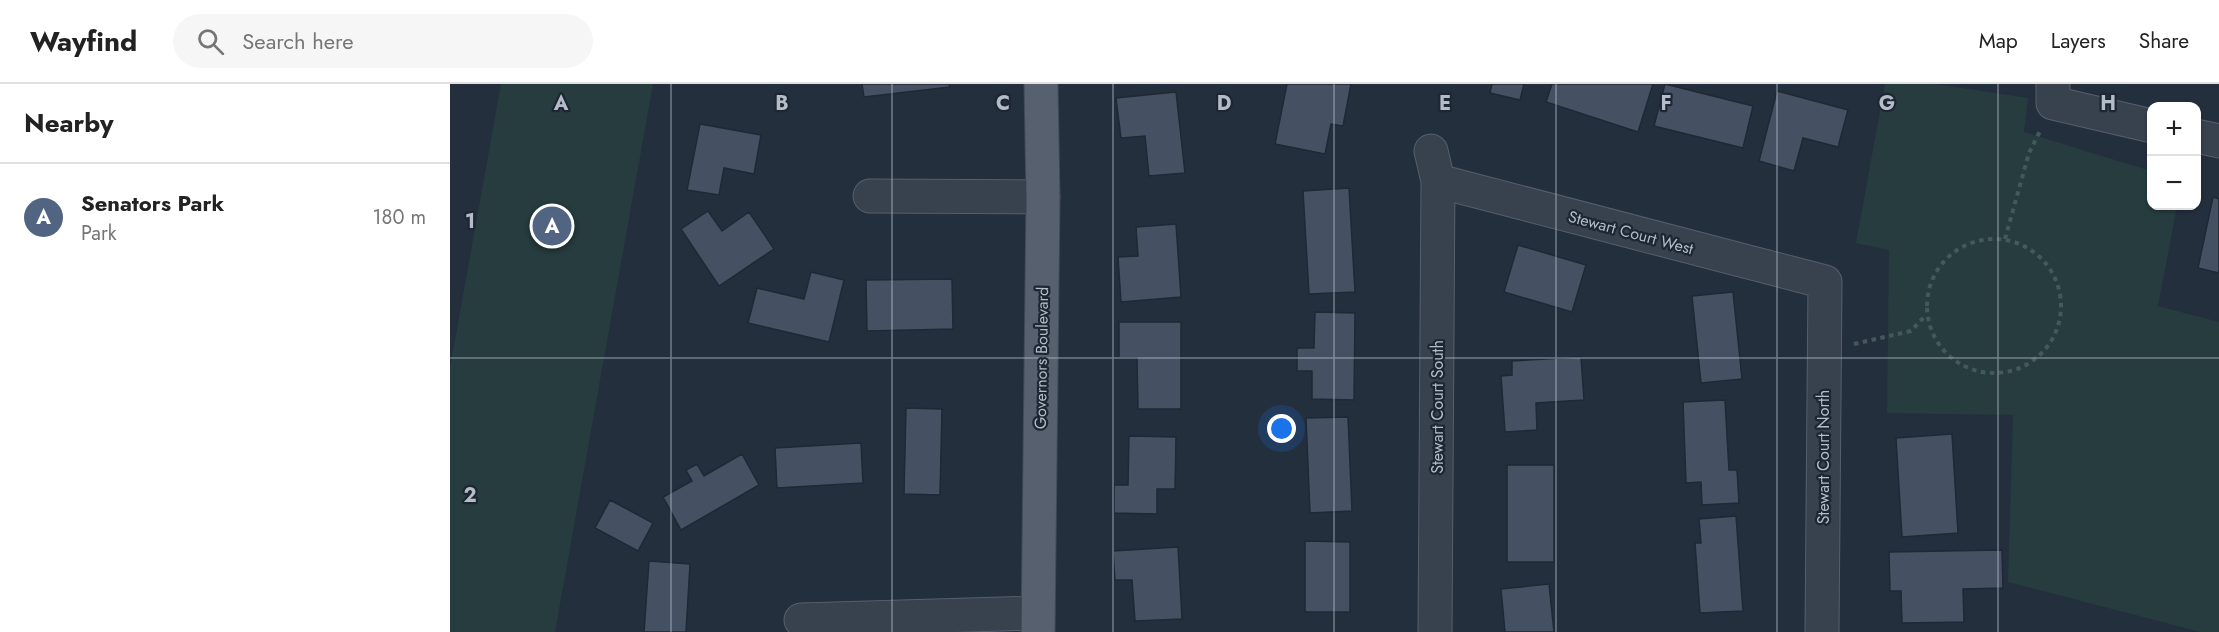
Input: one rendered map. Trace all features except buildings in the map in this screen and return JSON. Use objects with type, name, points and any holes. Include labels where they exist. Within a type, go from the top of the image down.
[{"type":"main road","name":"Governors Boulevard","points":[[1038,622],[1041,84]]},
{"type":"street","points":[[2053,94],[2147,125]]},
{"type":"street","points":[[2201,137],[2219,141]]},
{"type":"street","name":"Stewart Court West","points":[[1434,166],[1825,282]]},
{"type":"street","name":"Stewart Court South","points":[[1434,166],[1435,632]]},
{"type":"street","points":[[870,196],[1042,197]]},
{"type":"street","name":"Stewart Court North","points":[[1822,632],[1825,282]]},
{"type":"street","points":[[801,620],[1038,622]]},
{"type":"path","points":[[2005,239],[2030,153],[2053,94]]},
{"type":"path","points":[[2005,239],[2032,250],[2055,277],[2061,296],[2060,319],[2047,348],[2039,357],[2019,369],[1988,374],[1959,364],[1936,342],[1926,315],[1929,285],[1943,260],[1955,250],[1977,240],[2005,239]]},
{"type":"path","points":[[1824,351],[1911,331],[1926,315]]},
{"type":"green space","points":[[501,84],[653,84],[555,632],[450,632],[450,368]]},
{"type":"green space","points":[[1885,84],[1935,84],[2028,98],[2024,132],[2147,170],[2147,210],[2176,210],[2158,306],[2219,322],[2219,632],[2201,632],[2008,582],[2013,415],[1887,413],[1889,250],[1856,243]]},
{"type":"place","name":"Senators Park","points":[[552,226]]}]
